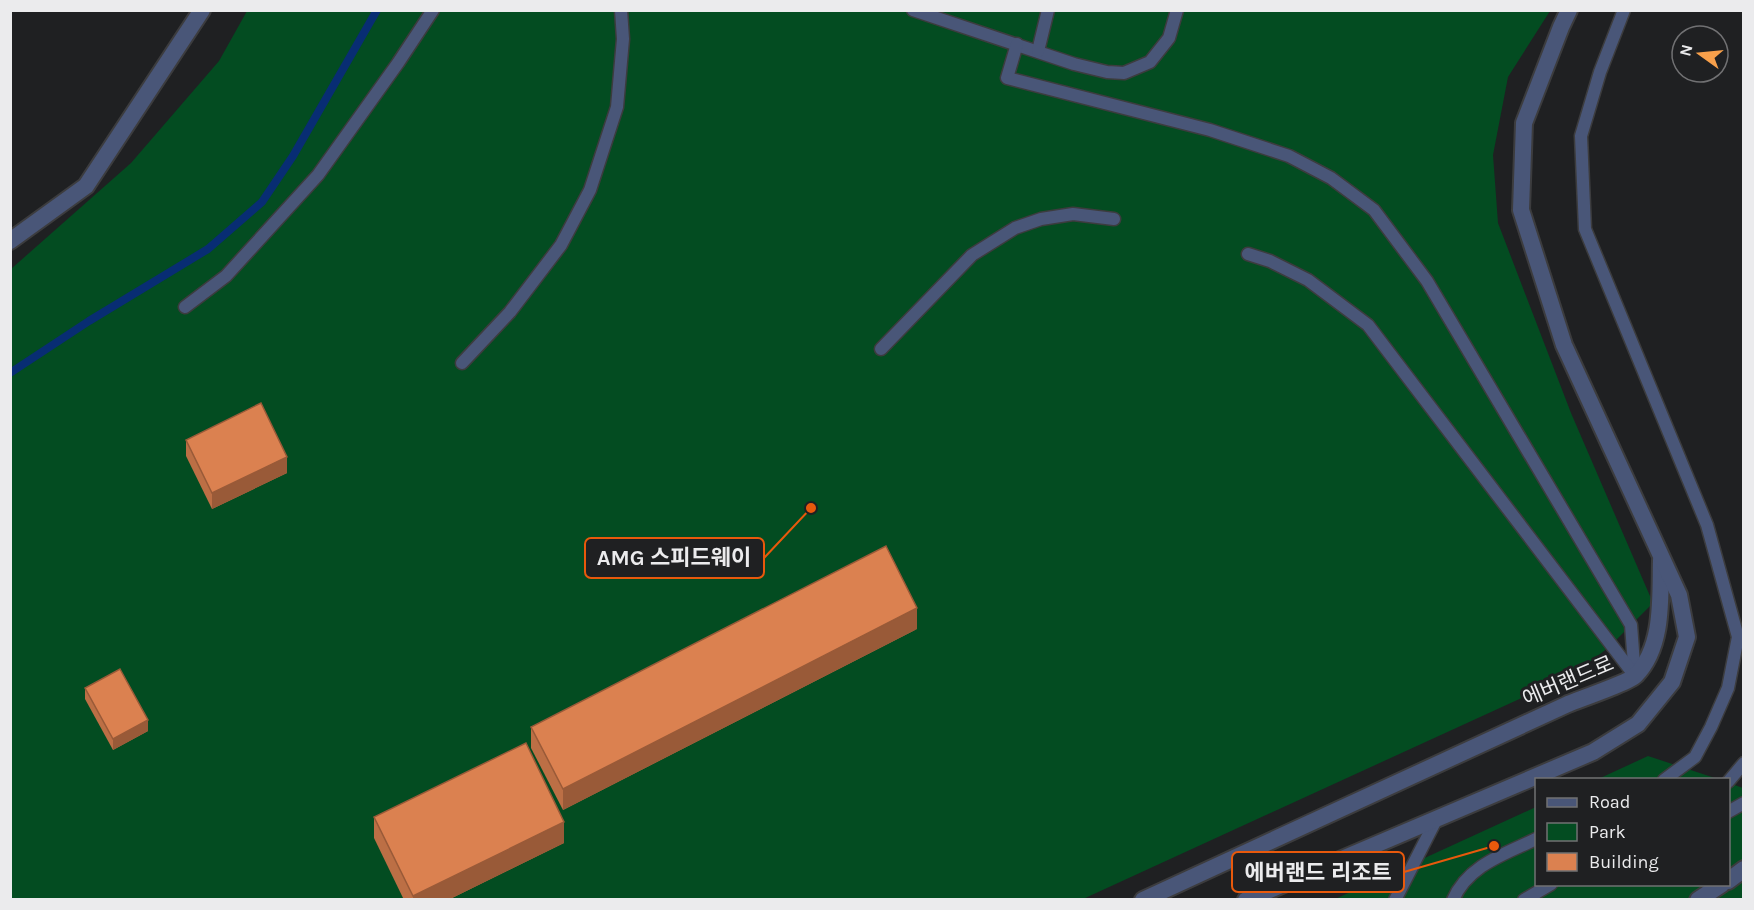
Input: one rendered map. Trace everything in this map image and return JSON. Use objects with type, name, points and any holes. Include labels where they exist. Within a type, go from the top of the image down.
[{"type":"street","points":[[10,241],[86,186],[202,10]]},
{"type":"street","points":[[1246,900],[1593,752],[1638,724],[1672,682],[1687,637],[1679,595],[1564,345],[1521,210],[1524,123],[1569,10]]},
{"type":"street","name":"에버랜드로","points":[[1143,900],[1568,704],[1635,677],[1653,648],[1659,616],[1661,559]]},
{"type":"street","points":[[1730,879],[1743,869]]},
{"type":"street","points":[[1698,900],[1720,886]]},
{"type":"lane","points":[[185,307],[226,276],[318,175],[433,10]]},
{"type":"lane","points":[[462,363],[510,312],[561,245],[590,190],[617,107],[623,39],[621,10]]},
{"type":"lane","points":[[914,10],[1074,64],[1107,72],[1124,73],[1150,62],[1169,38],[1177,10]]},
{"type":"lane","points":[[1038,51],[1048,10]]},
{"type":"lane","points":[[1624,10],[1599,72],[1581,136],[1585,229],[1707,525],[1738,637],[1728,688],[1711,727],[1695,757],[1667,778]]},
{"type":"lane","points":[[1017,44],[1007,78],[1210,130],[1290,156],[1331,178],[1374,210],[1426,281],[1631,625],[1635,677]]},
{"type":"lane","points":[[881,349],[972,255],[1015,228],[1041,219],[1073,213],[1114,219]]},
{"type":"lane","points":[[1248,254],[1270,261],[1308,280],[1368,326],[1635,677]]},
{"type":"lane","points":[[1730,779],[1743,763]]},
{"type":"lane","points":[[1730,811],[1743,803]]},
{"type":"lane","points":[[1395,900],[1437,818]]},
{"type":"lane","points":[[1453,900],[1467,877],[1488,862],[1535,839]]},
{"type":"lane","points":[[1524,900],[1549,886]]},
{"type":"green space","points":[[247,11],[1550,11],[1508,77],[1493,155],[1498,223],[1571,413],[1653,603],[1609,647],[1576,673],[1083,899],[11,900],[11,269],[131,163],[219,61]]},
{"type":"green space","points":[[1648,756],[1715,778],[1600,778]]},
{"type":"green space","points":[[1730,783],[1743,788],[1743,899],[1333,900],[1535,807],[1535,886],[1730,886]]},
{"type":"building","points":[[261,403],[287,457],[212,493],[186,440]]},
{"type":"building","points":[[886,546],[917,608],[563,789],[531,727]]},
{"type":"building","points":[[120,669],[148,720],[113,739],[85,688]]},
{"type":"building","points":[[526,743],[564,822],[413,896],[374,817]]},
{"type":"waterway","points":[[10,373],[89,321],[208,249],[262,202],[293,156],[377,10]]},
{"type":"place","name":"AMG 스피드웨이","points":[[811,508]]},
{"type":"place","name":"에버랜드 리조트","points":[[1494,846]]}]
